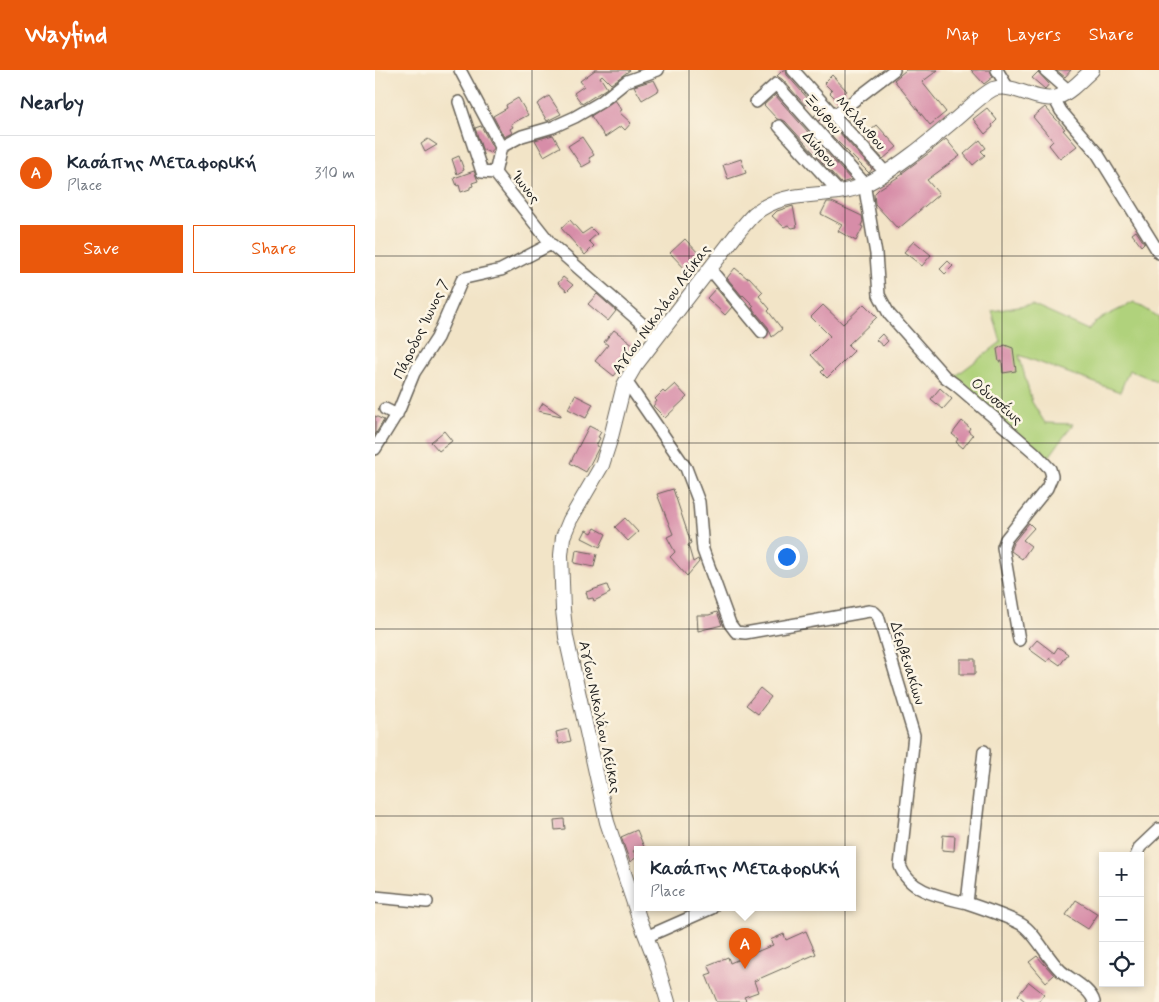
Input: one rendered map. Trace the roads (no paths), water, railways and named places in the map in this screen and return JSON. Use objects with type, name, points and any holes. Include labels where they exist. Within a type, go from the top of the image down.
[{"type":"main road","points":[[1054,98],[1069,91],[1092,70]]},
{"type":"main road","name":"Αγίου Νικολάου Λεύκας","points":[[634,903],[615,849],[601,797],[564,628],[561,565],[565,530],[602,465],[626,381],[752,216],[768,204],[789,197],[839,192],[865,184],[932,139],[989,91],[997,88],[1008,88],[1054,98]]},
{"type":"main road","name":"Αγίου Νικολάου Λεύκας","points":[[637,911],[656,962],[668,1002]]},
{"type":"street","points":[[460,70],[501,147],[522,136],[568,121],[601,102],[627,81],[657,70]]},
{"type":"street","points":[[834,116],[894,70]]},
{"type":"street","points":[[997,70],[1008,88]]},
{"type":"street","points":[[1045,70],[1069,91]]},
{"type":"street","name":"Μελάνθου","points":[[794,71],[885,172]]},
{"type":"street","name":"Ξούθου","points":[[756,102],[776,84],[865,184]]},
{"type":"street","points":[[1054,98],[1061,111],[1097,153],[1159,253]]},
{"type":"street","points":[[459,102],[482,172],[495,173]]},
{"type":"street","name":"Δώρου","points":[[779,126],[839,192]]},
{"type":"street","name":"Ίωνος","points":[[501,147],[495,173],[551,244],[657,338]]},
{"type":"street","name":"Οδυσσέως","points":[[865,184],[876,254],[879,295],[889,314],[945,377],[1035,454],[1049,469],[1052,476],[1047,488],[1006,539],[1003,547],[1019,640]]},
{"type":"street","name":"Πάροδος Ίωνος 7","points":[[375,449],[397,415],[414,373],[437,338],[462,280],[501,270],[551,244]]},
{"type":"street","points":[[710,269],[762,332]]},
{"type":"street","name":"Δερβενακίων","points":[[626,381],[686,468],[699,502],[703,550],[730,624],[735,632],[745,633],[869,611],[874,612],[878,616],[914,735],[900,866],[903,874],[924,890],[953,901],[967,903],[1025,927],[1050,960],[1091,995],[1094,1002]]},
{"type":"street","points":[[385,409],[397,415]]},
{"type":"street","points":[[967,903],[984,752]]},
{"type":"street","points":[[1138,852],[1140,847],[1159,829]]},
{"type":"street","points":[[375,897],[427,902]]},
{"type":"street","points":[[646,937],[705,911]]},
{"type":"place","name":"Κασάπης Μεταφορική","points":[[745,969]]}]
